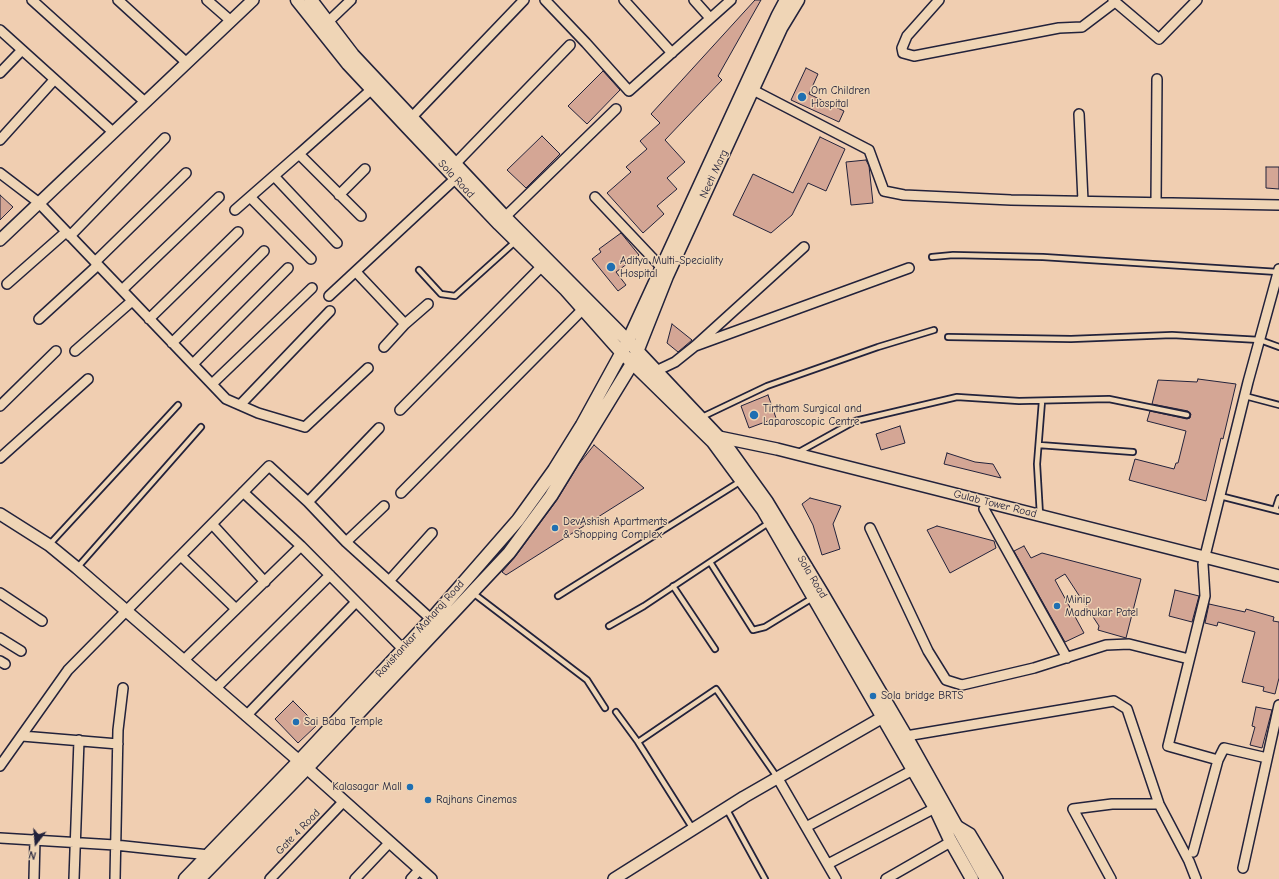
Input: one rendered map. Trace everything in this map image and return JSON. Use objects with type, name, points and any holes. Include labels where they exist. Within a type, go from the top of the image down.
[{"type":"main road","name":"Sola Road","points":[[297,0],[348,64],[516,241],[583,309],[621,352],[635,357],[656,371],[701,418],[719,444],[741,481],[770,522],[814,597],[887,715],[906,736],[950,827]]},
{"type":"main road","name":"Sola Road","points":[[311,0],[353,55],[455,164],[628,341],[635,357],[719,444],[767,502],[887,715],[913,770],[935,808],[950,827]]},
{"type":"main road","name":"Ravishankar Maharaj Road","points":[[199,879],[303,764],[518,520],[554,470],[582,425],[628,341],[786,0]]},
{"type":"main road","name":"Neeti Marg","points":[[635,357],[667,276],[781,28],[798,0]]},
{"type":"main road","name":"Ravishankar Maharaj Road","points":[[185,879],[303,764],[509,553],[551,496],[635,357]]},
{"type":"main road","points":[[950,827],[953,840],[972,879]]},
{"type":"main road","points":[[953,840],[986,879]]},
{"type":"street","points":[[32,0],[145,102]]},
{"type":"street","points":[[118,0],[187,63]]},
{"type":"street","points":[[207,0],[231,21]]},
{"type":"street","points":[[0,240],[38,202],[253,0]]},
{"type":"street","points":[[328,22],[351,0]]},
{"type":"street","points":[[412,117],[524,0]]},
{"type":"street","points":[[545,0],[629,91],[730,0]]},
{"type":"street","points":[[624,0],[672,53]]},
{"type":"street","points":[[694,0],[710,18]]},
{"type":"street","points":[[940,0],[907,36],[902,48],[903,53],[914,56],[1059,28],[1082,27],[1114,1],[1159,39],[1197,0]]},
{"type":"street","points":[[0,30],[113,132]]},
{"type":"street","points":[[455,164],[570,45]]},
{"type":"street","points":[[0,73],[22,50]]},
{"type":"street","points":[[1156,202],[1157,79]]},
{"type":"street","points":[[0,140],[54,80]]},
{"type":"street","points":[[235,210],[372,89]]},
{"type":"street","points":[[753,90],[869,150],[884,191],[904,195],[946,197],[1279,205]]},
{"type":"street","points":[[505,216],[616,109]]},
{"type":"street","points":[[1079,114],[1083,201]]},
{"type":"street","points":[[7,284],[68,234],[165,138]]},
{"type":"street","points":[[298,154],[361,216]]},
{"type":"street","points":[[339,195],[365,169]]},
{"type":"street","points":[[0,172],[38,202],[226,399],[258,413],[305,427],[368,368]]},
{"type":"street","points":[[40,319],[186,173]]},
{"type":"street","points":[[274,176],[337,243]]},
{"type":"street","points":[[329,296],[456,178]]},
{"type":"street","points":[[122,290],[219,197]]},
{"type":"street","points":[[250,197],[311,259]]},
{"type":"street","points":[[595,197],[661,267]]},
{"type":"street","points":[[149,319],[238,232]]},
{"type":"street","points":[[656,371],[675,362],[695,346],[804,247]]},
{"type":"street","points":[[172,343],[264,251]]},
{"type":"street","points":[[400,410],[542,266]]},
{"type":"street","points":[[193,364],[288,268]]},
{"type":"street","points":[[695,346],[909,268]]},
{"type":"street","points":[[1218,760],[1168,746],[1205,596],[1204,561],[1244,396],[1278,271]]},
{"type":"street","points":[[356,272],[406,324]]},
{"type":"street","points":[[212,384],[312,288]]},
{"type":"street","points":[[75,351],[132,300]]},
{"type":"street","points":[[384,347],[428,304]]},
{"type":"street","points":[[401,493],[583,309]]},
{"type":"street","points":[[240,405],[330,311]]},
{"type":"street","points":[[0,406],[56,351]]},
{"type":"street","points":[[0,458],[88,379]]},
{"type":"street","points":[[308,502],[379,428]]},
{"type":"street","points":[[719,444],[1204,561],[1279,584]]},
{"type":"street","name":"Gulab Tower Road","points":[[719,444],[797,454],[1040,515],[1204,561],[1279,576]]},
{"type":"street","points":[[0,766],[68,670],[127,612],[269,466],[308,502],[346,542],[431,619]]},
{"type":"street","points":[[243,492],[301,546],[403,649]]},
{"type":"street","points":[[346,542],[384,506]]},
{"type":"street","points":[[984,509],[1067,658]]},
{"type":"street","points":[[0,514],[49,545],[77,568],[303,764],[431,879]]},
{"type":"street","points":[[212,524],[265,582]]},
{"type":"street","points":[[870,528],[928,651],[946,680],[962,685],[1067,658],[1106,645],[1129,644],[1189,659]]},
{"type":"street","points":[[389,581],[432,533]]},
{"type":"street","points":[[183,661],[301,546]]},
{"type":"street","points":[[181,556],[236,609]]},
{"type":"street","points":[[215,689],[330,575]]},
{"type":"street","points":[[0,593],[42,621]]},
{"type":"street","points":[[246,716],[356,602]]},
{"type":"street","points":[[0,638],[20,651]]},
{"type":"street","points":[[114,879],[118,744],[123,688]]},
{"type":"street","points":[[906,736],[1114,701],[1127,709],[1159,804],[1189,861],[1196,879]]},
{"type":"street","points":[[1243,868],[1279,705]]},
{"type":"street","points":[[614,879],[726,808],[887,715]]},
{"type":"street","points":[[22,736],[118,744]]},
{"type":"street","points":[[74,879],[74,842],[79,740]]},
{"type":"street","points":[[1193,852],[1218,760],[1224,748],[1267,758]]},
{"type":"street","points":[[806,827],[913,770]]},
{"type":"street","points":[[778,777],[836,879]]},
{"type":"street","name":"Gate 4 Road","points":[[270,879],[344,801]]},
{"type":"street","points":[[1111,879],[1073,809],[1112,804],[1159,804]]},
{"type":"street","points":[[828,864],[935,808]]},
{"type":"street","points":[[950,827],[970,834],[997,879]]},
{"type":"street","points":[[0,838],[115,845],[209,854]]},
{"type":"street","points":[[34,879],[35,840]]},
{"type":"street","points":[[886,879],[953,840],[967,879]]},
{"type":"street","points":[[355,879],[390,842]]},
{"type":"street","points":[[411,879],[420,869]]},
{"type":"lane","points":[[419,270],[441,294],[454,296],[516,241]]},
{"type":"lane","points":[[932,257],[952,255],[1043,257],[1278,271]]},
{"type":"lane","points":[[701,418],[767,386],[878,346],[934,330]]},
{"type":"lane","points":[[948,338],[1071,339],[1172,335],[1260,340],[1279,347]]},
{"type":"lane","points":[[1244,396],[1279,405]]},
{"type":"lane","points":[[797,454],[855,422],[957,397],[1019,401],[1109,399],[1187,416]]},
{"type":"lane","points":[[1040,515],[1037,464],[1042,400]]},
{"type":"lane","points":[[49,545],[178,405]]},
{"type":"lane","points":[[77,568],[201,427]]},
{"type":"lane","points":[[1038,445],[1133,452]]},
{"type":"lane","points":[[558,596],[741,481]]},
{"type":"lane","points":[[1220,496],[1277,511],[1279,498]]},
{"type":"lane","points":[[609,626],[644,606],[770,522]]},
{"type":"lane","points":[[710,562],[753,630],[765,627],[814,597]]},
{"type":"lane","points":[[673,586],[715,649]]},
{"type":"lane","points":[[472,592],[587,680],[605,708]]},
{"type":"lane","points":[[638,742],[716,689],[778,777]]},
{"type":"lane","points":[[616,712],[638,742],[693,829]]},
{"type":"lane","points":[[726,808],[765,879]]},
{"type":"building","points":[[755,0],[761,0],[718,76],[722,80],[665,140],[685,162],[667,178],[677,189],[657,206],[664,214],[643,233],[607,193],[631,172],[626,167],[647,149],[640,141],[660,123],[651,114]]},
{"type":"building","points":[[806,68],[818,74],[809,94],[844,111],[839,122],[791,100]]},
{"type":"building","points":[[603,71],[620,90],[587,124],[568,106]]},
{"type":"building","points":[[542,136],[560,154],[526,188],[507,170]]},
{"type":"building","points":[[820,137],[845,149],[826,191],[808,183],[792,215],[771,233],[733,215],[753,174],[793,193]]},
{"type":"building","points":[[866,160],[869,166],[873,203],[851,205],[846,162]]},
{"type":"building","points":[[1266,167],[1279,167],[1279,189],[1266,188]]},
{"type":"building","points":[[0,195],[13,207],[0,220]]},
{"type":"building","points":[[621,233],[639,255],[616,272],[626,285],[618,291],[592,259],[601,252],[599,249]]},
{"type":"building","points":[[672,324],[692,340],[678,352],[667,343]]},
{"type":"building","points":[[1198,379],[1236,384],[1206,501],[1129,480],[1135,459],[1174,469],[1176,463],[1178,463],[1186,431],[1147,421],[1150,411],[1187,419],[1190,418],[1191,414],[1188,411],[1152,404],[1158,380],[1197,382]]},
{"type":"building","points":[[768,395],[776,418],[749,428],[741,406]]},
{"type":"building","points":[[900,426],[905,443],[881,450],[876,434]]},
{"type":"building","name":"DevAshish Apartments & Shopping Complex","points":[[594,445],[644,488],[506,575],[502,572],[515,557],[557,500],[579,464]]},
{"type":"building","points":[[947,453],[975,462],[993,464],[1001,478],[944,464]]},
{"type":"building","points":[[810,498],[841,506],[833,524],[840,549],[822,555],[813,525],[802,504]]},
{"type":"building","points":[[937,526],[994,541],[996,548],[950,573],[927,530]]},
{"type":"building","points":[[1024,546],[1031,558],[1042,553],[1141,579],[1126,638],[1098,630],[1099,626],[1065,574],[1055,580],[1084,633],[1065,642],[1014,551]]},
{"type":"building","points":[[1175,590],[1199,596],[1192,622],[1169,616]]},
{"type":"building","points":[[1209,604],[1245,612],[1246,609],[1274,617],[1273,621],[1279,622],[1279,678],[1275,694],[1263,691],[1264,687],[1242,682],[1255,632],[1218,622],[1217,626],[1205,623]]},
{"type":"building","name":"Sai Baba Temple","points":[[293,701],[317,725],[298,743],[275,719]]},
{"type":"building","points":[[1256,707],[1272,710],[1262,748],[1250,745],[1255,727],[1252,726]]},
{"type":"place","name":"Om Children Hospital","points":[[802,97]]},
{"type":"place","name":"Aditya Multi-Speciality Hospital","points":[[611,267]]},
{"type":"place","name":"Tirtham Surgical and Laparoscopic Centre","points":[[754,415]]},
{"type":"place","name":"DevAshish Apartments & Shopping Complex","points":[[555,528]]},
{"type":"place","name":"Minip Madhukar Patel","points":[[1057,606]]},
{"type":"place","name":"Sola bridge BRTS","points":[[873,696]]},
{"type":"place","name":"Sai Baba Temple","points":[[296,722]]},
{"type":"place","name":"Kalasagar Mall","points":[[410,787]]},
{"type":"place","name":"Rajhans Cinemas","points":[[428,800]]}]
